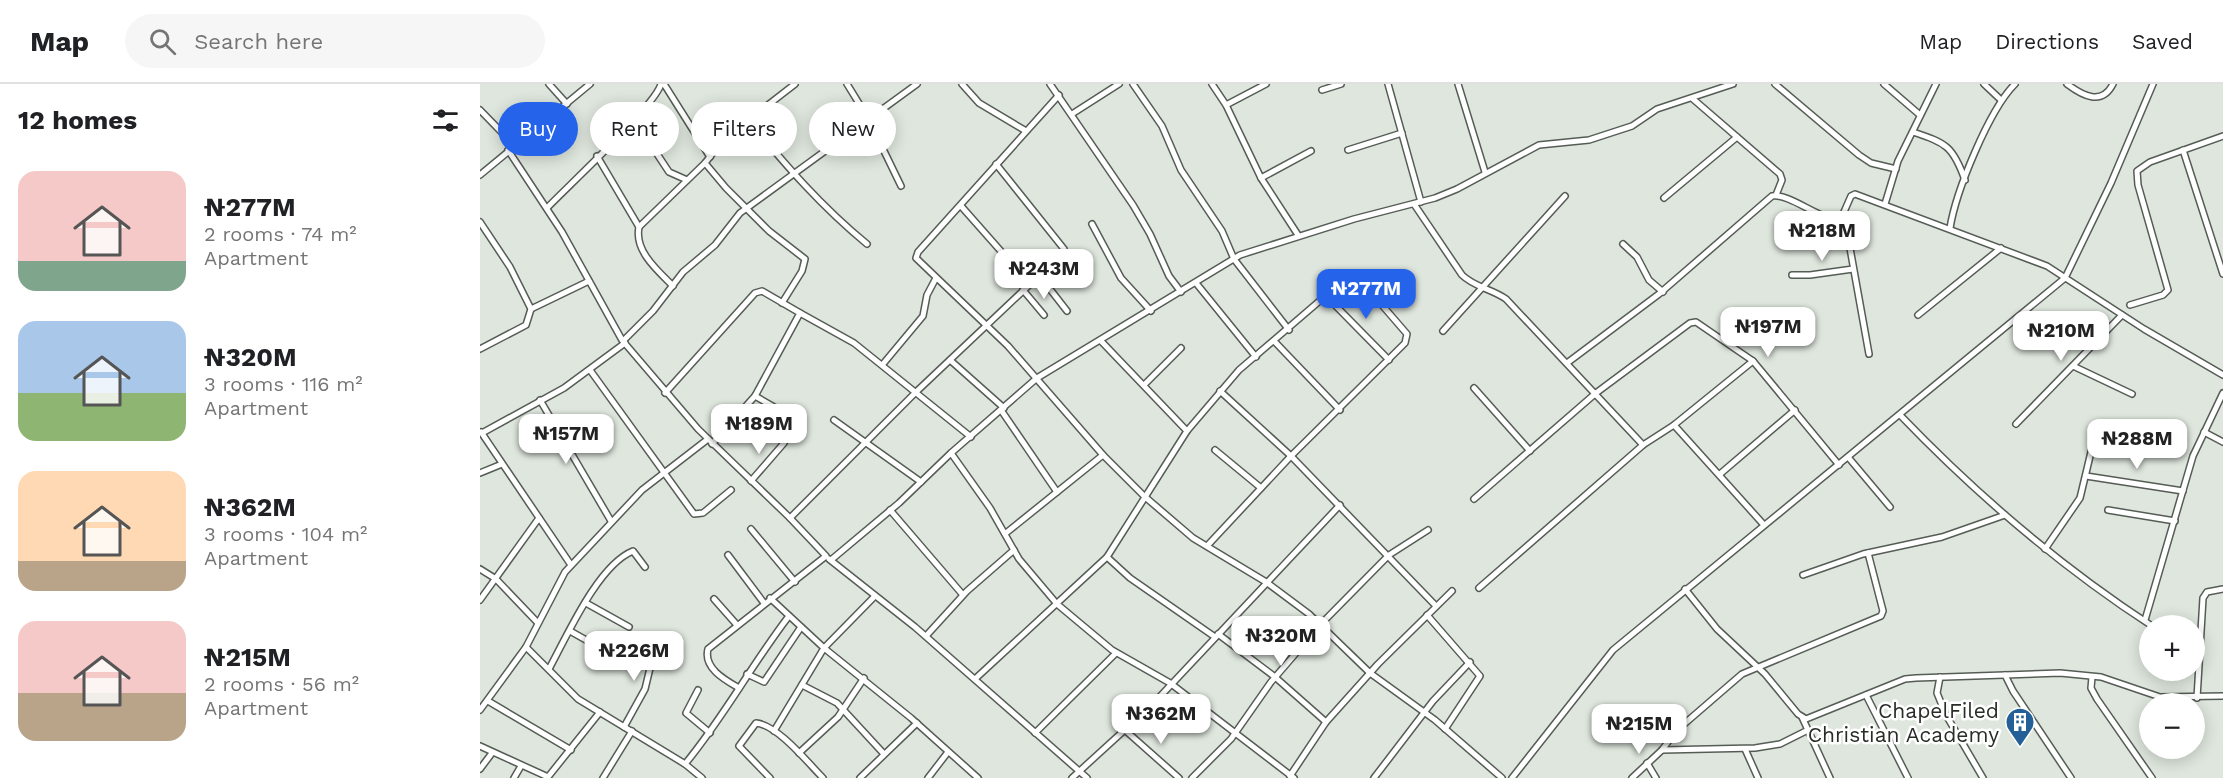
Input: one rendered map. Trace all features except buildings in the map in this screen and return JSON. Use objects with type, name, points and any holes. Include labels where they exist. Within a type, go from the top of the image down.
[{"type":"street","points":[[549,84],[565,102]]},
{"type":"street","points":[[569,102],[590,84]]},
{"type":"street","points":[[650,102],[659,92],[662,84],[691,125]]},
{"type":"street","points":[[772,102],[795,84]]},
{"type":"street","points":[[847,84],[858,102]]},
{"type":"street","points":[[891,102],[917,84]]},
{"type":"street","points":[[962,84],[971,97],[979,103],[1026,131]]},
{"type":"street","points":[[1050,84],[1133,205],[1150,234],[1169,276],[1181,292]]},
{"type":"street","points":[[1072,114],[1119,84]]},
{"type":"street","points":[[1133,84],[1162,126],[1181,170],[1222,231],[1234,259],[1289,330]]},
{"type":"street","points":[[1212,84],[1226,105],[1261,178],[1298,236]]},
{"type":"street","points":[[1226,105],[1266,84]]},
{"type":"street","points":[[1323,90],[1341,84]]},
{"type":"street","points":[[1388,84],[1421,202]]},
{"type":"street","points":[[1458,84],[1485,172]]},
{"type":"street","points":[[739,688],[716,672],[706,652],[770,598],[828,558],[890,510],[1037,378],[1234,259],[1298,236],[1421,202],[1457,189],[1539,145],[1550,146],[1588,140],[1632,126],[1658,109],[1733,84]]},
{"type":"street","points":[[1775,84],[1859,155],[1871,163],[1896,169]]},
{"type":"street","points":[[1884,84],[1920,115]]},
{"type":"street","points":[[1885,204],[1896,169],[1936,84]]},
{"type":"street","points":[[1984,84],[2001,100]]},
{"type":"street","points":[[1950,228],[1954,207],[2001,100],[2015,84]]},
{"type":"street","points":[[2067,84],[2088,97],[2096,98],[2109,92],[2113,84]]},
{"type":"street","points":[[1512,778],[1613,650],[2065,278],[2111,183],[2153,84]]},
{"type":"street","points":[[659,92],[669,92]]},
{"type":"street","points":[[1059,95],[916,255],[936,278],[1037,378],[1103,455],[1144,496],[1207,546],[1266,582],[1322,624],[1370,673],[1445,729],[1502,778]]},
{"type":"street","points":[[1567,363],[1663,292],[1776,195],[1782,180],[1780,174],[1693,99]]},
{"type":"street","points":[[480,111],[498,129]]},
{"type":"street","points":[[1348,150],[1402,132]]},
{"type":"street","points":[[1913,132],[1946,144],[1953,152],[1965,180]]},
{"type":"street","points":[[2130,305],[2163,295],[2168,290],[2138,185],[2137,171],[2151,162],[2223,136]]},
{"type":"street","points":[[1664,198],[1737,137]]},
{"type":"street","points":[[2183,150],[2223,274]]},
{"type":"street","points":[[1261,178],[1311,151]]},
{"type":"street","points":[[480,175],[501,156]]},
{"type":"street","points":[[512,156],[547,208],[624,342],[665,393],[828,558],[926,636],[1087,778]]},
{"type":"street","points":[[547,208],[597,156],[639,227],[638,237],[651,263],[673,286]]},
{"type":"street","points":[[658,156],[669,172],[687,180]]},
{"type":"street","points":[[639,227],[710,156]]},
{"type":"street","points":[[777,156],[835,217],[867,244]]},
{"type":"street","points":[[571,565],[481,432],[564,388],[590,370],[624,342],[653,311],[683,272],[715,245],[747,208],[816,156]]},
{"type":"street","points":[[886,156],[901,186]]},
{"type":"street","points":[[705,163],[726,188],[769,231],[798,252],[806,261],[782,303]]},
{"type":"street","points":[[790,518],[916,392],[1060,256],[1064,249],[996,164]]},
{"type":"street","points":[[1840,221],[1851,196],[1855,194],[2047,266],[2122,315],[2223,375]]},
{"type":"street","points":[[1776,195],[1832,220],[1840,221]]},
{"type":"street","points":[[1443,331],[1565,196]]},
{"type":"street","points":[[1414,204],[1462,275],[1469,282],[1506,299],[1643,445]]},
{"type":"street","points":[[961,206],[1014,266]]},
{"type":"street","points":[[1840,221],[1848,237],[1869,354]]},
{"type":"street","points":[[480,222],[510,267],[531,309],[526,325],[480,350]]},
{"type":"street","points":[[1092,224],[1121,278],[1151,311]]},
{"type":"street","points":[[1623,244],[1637,257],[1649,280],[1663,292]]},
{"type":"street","points":[[1918,315],[2001,248]]},
{"type":"street","points":[[1792,275],[1853,269]]},
{"type":"street","points":[[975,679],[1107,557],[1187,431],[1220,391],[1350,274],[1356,275],[1407,334],[1405,343],[1292,456],[1207,546]]},
{"type":"street","points":[[1039,275],[1067,311]]},
{"type":"street","points":[[883,364],[923,316],[927,295],[936,278]]},
{"type":"street","points":[[531,309],[589,280]]},
{"type":"street","points":[[1196,283],[1256,357]]},
{"type":"street","points":[[1023,290],[1044,315]]},
{"type":"street","points":[[665,393],[755,293],[762,291],[839,333],[883,364],[971,436]]},
{"type":"street","points":[[1326,296],[1389,360]]},
{"type":"street","points":[[480,710],[526,647],[558,583],[571,565],[642,490],[710,441],[755,396],[800,313]]},
{"type":"street","points":[[2016,424],[2122,315]]},
{"type":"street","points":[[1474,499],[1596,393],[1678,330],[1693,322],[1753,361],[1839,465]]},
{"type":"street","points":[[1101,341],[1187,431]]},
{"type":"street","points":[[1275,342],[1340,410]]},
{"type":"street","points":[[1144,385],[1181,348]]},
{"type":"street","points":[[950,360],[1002,409],[1057,492]]},
{"type":"street","points":[[1479,588],[1643,445],[1674,424],[1753,361]]},
{"type":"street","points":[[2073,366],[2132,394]]},
{"type":"street","points":[[590,370],[694,514],[703,513],[731,490]]},
{"type":"street","points":[[1474,388],[1530,451]]},
{"type":"street","points":[[1220,391],[1292,456],[1436,606]]},
{"type":"street","points":[[2147,615],[2193,456],[2223,393]]},
{"type":"street","points":[[755,396],[795,419]]},
{"type":"street","points":[[540,400],[611,521]]},
{"type":"street","points":[[1720,474],[1795,410]]},
{"type":"street","points":[[1900,415],[1952,469],[2045,549],[2139,616]]},
{"type":"street","points":[[834,420],[921,482]]},
{"type":"street","points":[[1674,424],[1764,525]]},
{"type":"street","points":[[2204,432],[2223,442]]},
{"type":"street","points":[[751,481],[784,443]]},
{"type":"street","points":[[1215,450],[1261,488]]},
{"type":"street","points":[[2045,549],[2080,498],[2091,452]]},
{"type":"street","points":[[951,453],[1006,533],[1014,550],[1031,575],[1058,604],[1116,653],[1170,683],[1291,777],[1326,722],[1370,673],[1452,591]]},
{"type":"street","points":[[1006,533],[1103,455]]},
{"type":"street","points":[[1848,457],[1890,507]]},
{"type":"street","points":[[480,473],[502,464]]},
{"type":"street","points":[[2086,476],[2183,491]]},
{"type":"street","points":[[1072,778],[1126,731],[1340,505]]},
{"type":"street","points":[[890,510],[963,595]]},
{"type":"street","points":[[2108,510],[2175,521]]},
{"type":"street","points":[[1803,575],[1868,553],[1941,537],[2006,515]]},
{"type":"street","points":[[480,600],[539,518]]},
{"type":"street","points":[[751,529],[795,582]]},
{"type":"street","points":[[1192,778],[1235,734],[1275,677],[1322,624],[1389,555],[1428,530]]},
{"type":"street","points":[[926,636],[963,595],[1014,550]]},
{"type":"street","points":[[549,669],[586,603],[613,564],[626,554],[636,553],[645,567]]},
{"type":"street","points":[[1632,778],[1662,750],[1676,731],[1742,674],[1756,666],[1881,616],[1883,611],[1868,553]]},
{"type":"street","points":[[728,555],[765,603]]},
{"type":"street","points":[[1107,557],[1130,578],[1275,677],[1326,722]]},
{"type":"street","points":[[480,569],[496,579],[537,622]]},
{"type":"street","points":[[1685,589],[1717,629],[1756,666],[1802,717],[1830,778]]},
{"type":"street","points":[[2201,615],[2203,598],[2207,592],[2223,589]]},
{"type":"street","points":[[774,731],[824,648],[874,596]]},
{"type":"street","points":[[770,598],[824,648],[864,678],[978,778]]},
{"type":"street","points":[[714,599],[737,625]]},
{"type":"street","points":[[586,603],[629,627]]},
{"type":"street","points":[[1427,615],[1470,662],[1480,677],[1445,729]]},
{"type":"street","points":[[685,764],[710,733],[747,674],[789,616]]},
{"type":"street","points":[[747,674],[764,682],[801,627]]},
{"type":"street","points":[[570,631],[620,659]]},
{"type":"street","points":[[624,727],[645,688],[651,664],[660,645]]},
{"type":"street","points":[[526,647],[572,694],[685,764],[702,778]]},
{"type":"street","points":[[1035,732],[1116,653]]},
{"type":"street","points":[[1374,778],[1424,713],[1470,662]]},
{"type":"street","points":[[1802,717],[1813,717],[1905,679],[2060,673],[2107,679],[2145,693]]},
{"type":"street","points":[[2005,675],[2013,691],[2072,778]]},
{"type":"street","points":[[1940,677],[1937,693],[1946,715],[1983,778]]},
{"type":"street","points":[[2092,677],[2091,688],[2097,699],[2152,778]]},
{"type":"street","points":[[799,753],[844,710],[864,678]]},
{"type":"street","points":[[802,685],[816,690],[844,710],[884,754]]},
{"type":"street","points":[[698,690],[686,713],[710,733]]},
{"type":"street","points":[[1866,695],[1908,778]]},
{"type":"street","points":[[2205,697],[2223,696]]},
{"type":"street","points":[[488,701],[571,750]]},
{"type":"street","points":[[480,746],[521,766],[550,776],[600,712]]},
{"type":"street","points":[[770,778],[739,746],[756,723],[763,724],[774,731],[824,778]]},
{"type":"street","points":[[860,778],[917,723]]},
{"type":"street","points":[[1662,750],[1745,749],[1780,744],[1808,730]]},
{"type":"street","points":[[603,778],[632,731]]},
{"type":"street","points":[[1126,731],[1179,778]]},
{"type":"street","points":[[1745,749],[1758,778]]},
{"type":"street","points":[[928,778],[948,752]]},
{"type":"street","points":[[480,769],[492,753]]},
{"type":"street","points":[[1647,763],[1656,778]]},
{"type":"street","points":[[514,778],[521,766]]},
{"type":"place","name":"ChapelFiled Christian Academy","points":[[2020,748]]}]
